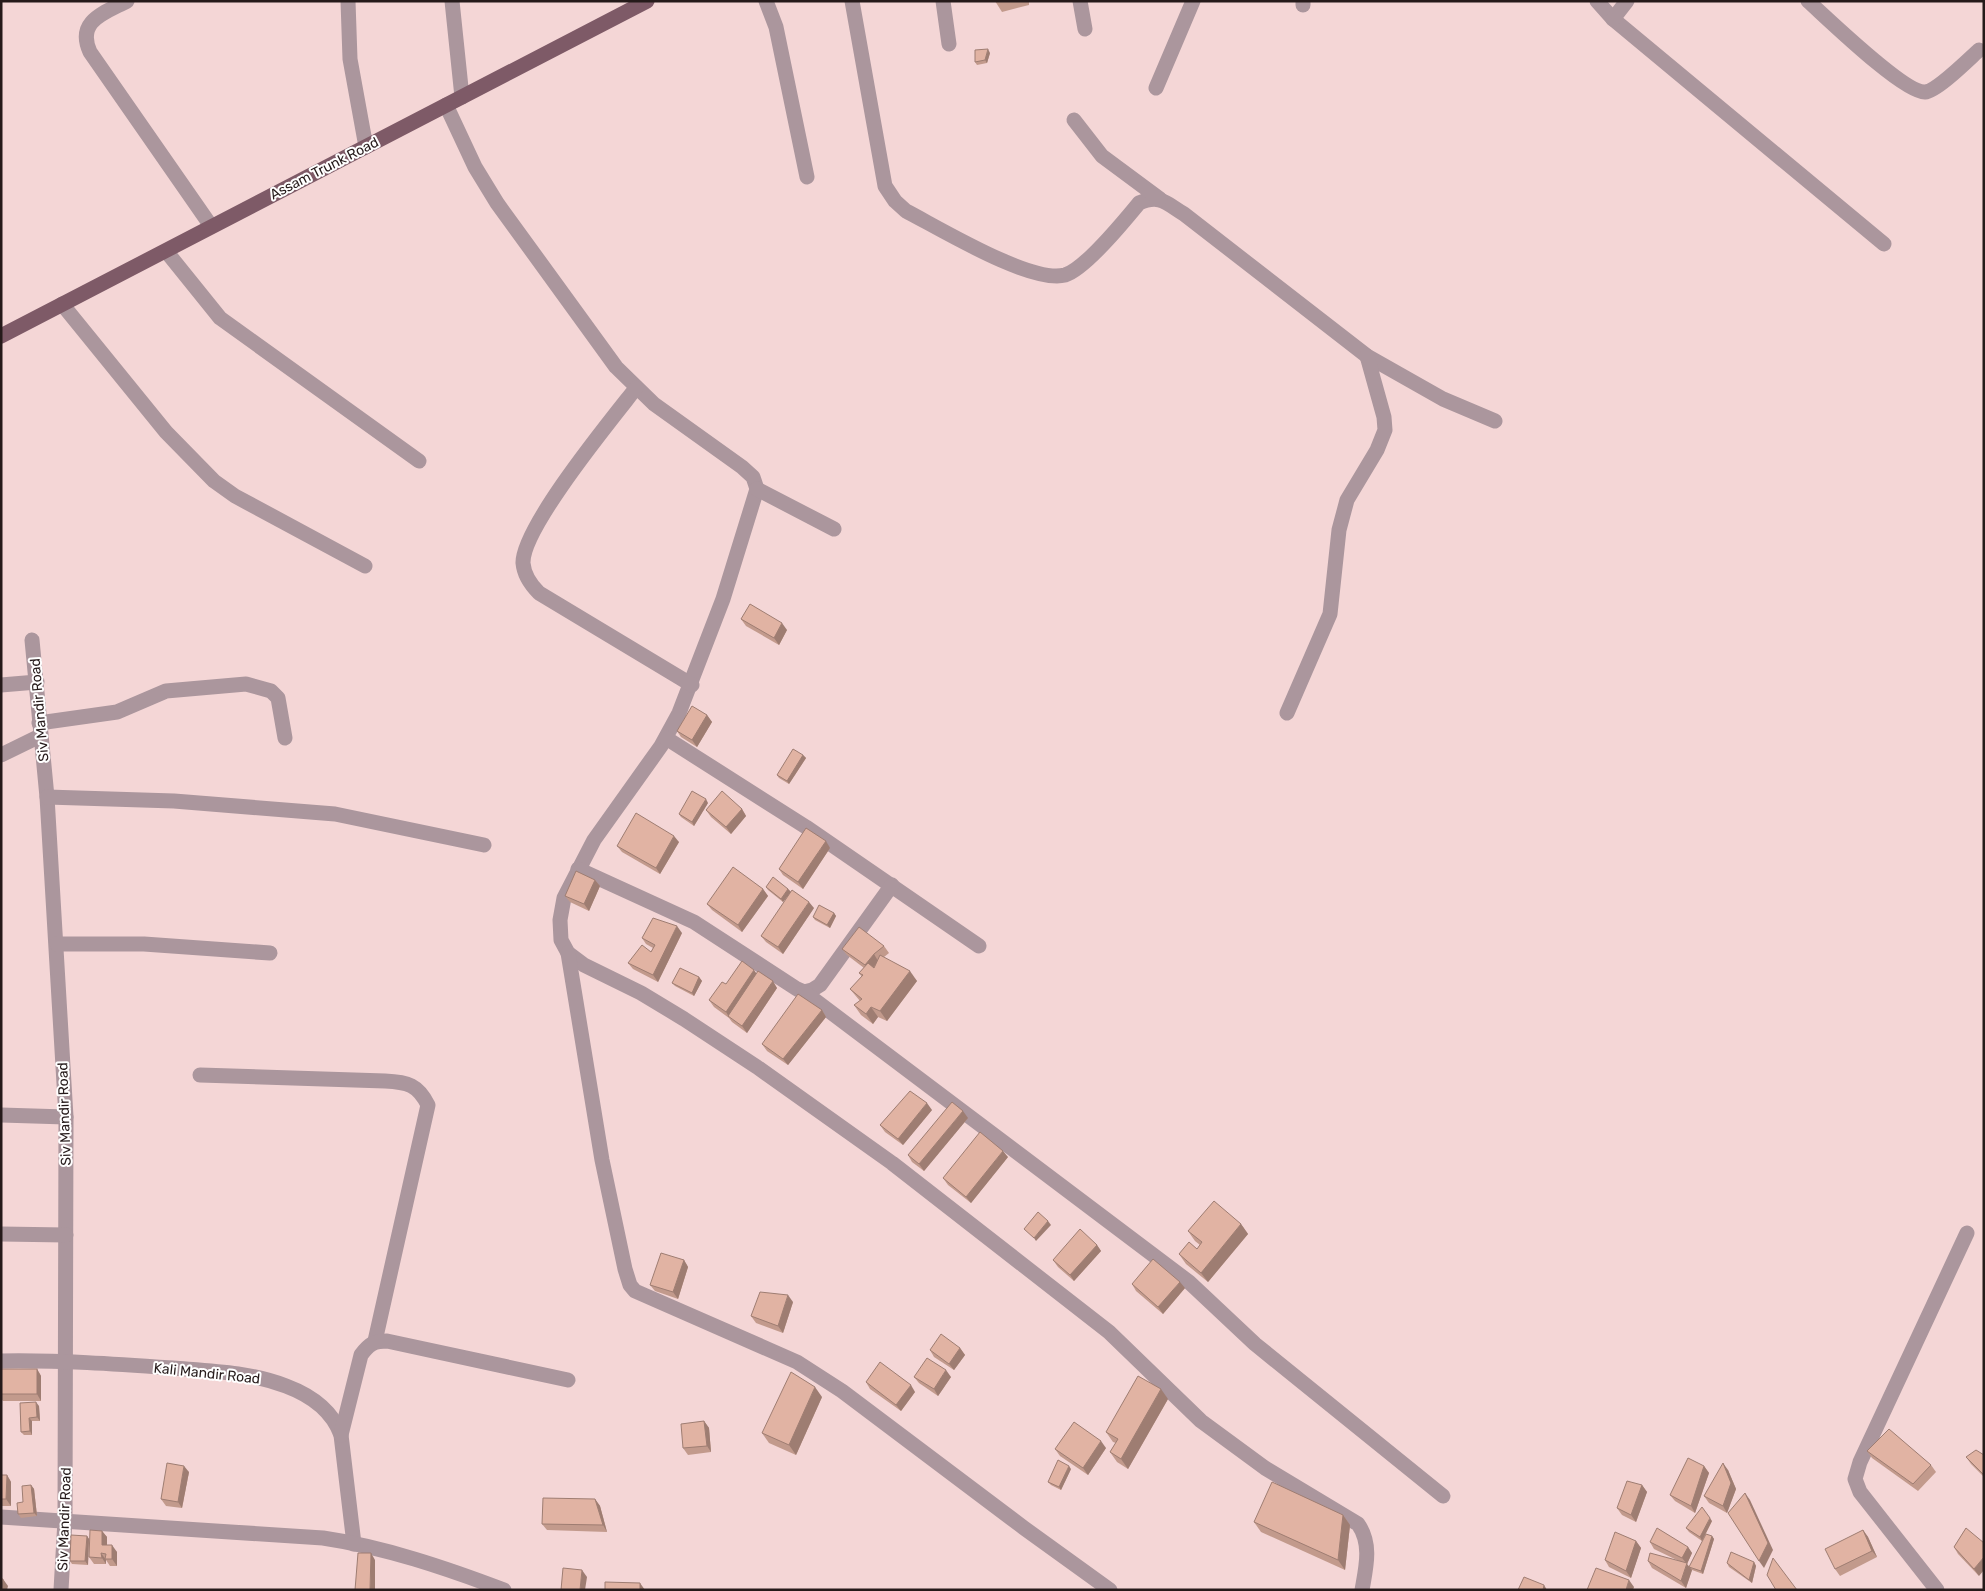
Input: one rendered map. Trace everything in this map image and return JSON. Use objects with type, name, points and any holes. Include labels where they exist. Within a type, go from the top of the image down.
[{"type":"main road","name":"Assam Trunk Road","points":[[1,336],[647,1]]},
{"type":"street","points":[[128,1],[97,16],[87,29],[84,40],[101,68],[211,226]]},
{"type":"street","points":[[348,1],[350,58],[366,147]]},
{"type":"street","points":[[452,1],[462,98]]},
{"type":"street","points":[[766,1],[779,38],[807,177]]},
{"type":"street","points":[[852,1],[885,186],[895,201],[906,211],[1023,270],[1045,275],[1065,275],[1081,265],[1139,203],[1149,199],[1160,199]]},
{"type":"street","points":[[942,1],[949,44]]},
{"type":"street","points":[[1080,1],[1085,29]]},
{"type":"street","points":[[1156,88],[1193,1]]},
{"type":"street","points":[[1597,1],[1613,19],[1884,244]]},
{"type":"street","points":[[1613,19],[1627,1]]},
{"type":"street","points":[[1808,1],[1895,78],[1915,90],[1926,92],[1979,50]]},
{"type":"street","points":[[445,106],[475,167],[497,203],[616,367],[636,388],[742,467],[753,478],[757,489],[752,511],[723,599],[692,684],[666,738],[594,840],[564,898],[560,920],[561,940],[568,953],[602,1160],[630,1285],[634,1291],[797,1362],[842,1392],[1110,1590]]},
{"type":"street","points":[[1074,120],[1102,156],[1160,199],[1184,214],[1367,356],[1444,399],[1495,421]]},
{"type":"street","points":[[166,251],[220,318],[420,461]]},
{"type":"street","points":[[62,304],[166,432],[214,481],[235,496],[365,566]]},
{"type":"street","points":[[1287,713],[1330,614],[1339,530],[1347,500],[1377,450],[1385,430],[1384,417],[1367,356]]},
{"type":"street","points":[[636,388],[542,517],[525,551],[523,564],[530,584],[539,593],[692,684]]},
{"type":"street","points":[[757,489],[834,529]]},
{"type":"street","name":"Siv Mandir Road","points":[[32,640],[47,797],[66,1117],[65,1520],[61,1590]]},
{"type":"street","points":[[1,684],[36,682]]},
{"type":"street","points":[[1,755],[40,730],[117,712],[166,691],[246,684],[271,691],[278,698],[284,738]]},
{"type":"street","points":[[666,738],[892,885],[979,946]]},
{"type":"street","points":[[47,797],[174,801],[336,814],[484,845]]},
{"type":"street","points":[[578,869],[694,922],[787,983],[804,992],[1189,1282],[1255,1344],[1443,1496]]},
{"type":"street","points":[[804,992],[820,985],[892,885]]},
{"type":"street","points":[[57,944],[144,944],[270,953]]},
{"type":"street","points":[[568,953],[584,965],[641,993],[684,1019],[877,1152],[1109,1332],[1201,1421],[1265,1468],[1358,1524],[1365,1534],[1368,1543],[1362,1590]]},
{"type":"street","points":[[200,1075],[386,1080],[413,1086],[422,1092],[428,1106],[375,1342]]},
{"type":"street","points":[[1,1115],[66,1117]]},
{"type":"street","points":[[1937,1590],[1889,1526],[1860,1492],[1855,1479],[1860,1462],[1967,1232]]},
{"type":"street","points":[[1,1234],[66,1235]]},
{"type":"street","points":[[341,1435],[361,1355],[368,1346],[375,1342],[387,1341],[568,1380]]},
{"type":"street","name":"Kali Mandir Road","points":[[1,1361],[66,1360],[231,1372],[269,1380],[306,1395],[319,1404],[337,1424],[341,1435],[354,1544]]},
{"type":"street","points":[[1,1517],[323,1538],[354,1544],[468,1576],[504,1590]]},
{"type":"building","points":[[988,49],[985,60],[975,62],[975,50]]},
{"type":"building","points":[[750,604],[782,623],[774,638],[741,619]]},
{"type":"building","points":[[692,706],[707,715],[692,740],[677,731]]},
{"type":"building","points":[[793,749],[803,755],[787,781],[777,775]]},
{"type":"building","points":[[692,791],[706,799],[692,822],[679,814]]},
{"type":"building","points":[[722,791],[742,809],[726,827],[706,810]]},
{"type":"building","points":[[636,813],[674,836],[656,868],[617,846]]},
{"type":"building","points":[[806,828],[826,841],[798,882],[779,869]]},
{"type":"building","points":[[733,867],[763,889],[738,925],[707,904]]},
{"type":"building","points":[[576,871],[595,880],[584,904],[565,896]]},
{"type":"building","points":[[773,877],[788,889],[781,899],[766,887]]},
{"type":"building","points":[[792,890],[809,902],[778,947],[761,936]]},
{"type":"building","points":[[819,905],[834,913],[827,925],[813,917]]},
{"type":"building","points":[[653,918],[677,926],[653,975],[628,963],[642,945],[651,952],[655,945],[642,938]]},
{"type":"building","points":[[859,927],[884,946],[865,965],[842,949]]},
{"type":"building","points":[[880,955],[910,971],[880,1011],[871,1007],[866,1014],[854,1005],[862,999],[850,989],[863,975],[859,973],[868,963],[874,968]]},
{"type":"building","points":[[742,961],[754,970],[726,1012],[709,1000],[722,982],[726,984]]},
{"type":"building","points":[[680,968],[699,977],[692,993],[672,983]]},
{"type":"building","points":[[758,971],[773,981],[742,1026],[728,1016]]},
{"type":"building","points":[[798,994],[822,1010],[783,1059],[762,1044]]},
{"type":"building","points":[[910,1091],[927,1103],[898,1139],[880,1125]]},
{"type":"building","points":[[952,1102],[963,1111],[919,1164],[908,1155]]},
{"type":"building","points":[[980,1132],[1003,1151],[966,1197],[943,1178]]},
{"type":"building","points":[[1214,1201],[1241,1224],[1201,1273],[1179,1254],[1189,1242],[1197,1249],[1202,1242],[1188,1231]]},
{"type":"building","points":[[1038,1212],[1048,1221],[1034,1238],[1024,1229]]},
{"type":"building","points":[[1080,1229],[1097,1245],[1070,1275],[1053,1260]]},
{"type":"building","points":[[661,1253],[684,1260],[673,1292],[650,1285]]},
{"type":"building","points":[[1153,1259],[1180,1282],[1158,1307],[1132,1284]]},
{"type":"building","points":[[760,1292],[788,1295],[778,1326],[751,1316]]},
{"type":"building","points":[[941,1334],[960,1348],[949,1364],[930,1350]]},
{"type":"building","points":[[927,1358],[946,1370],[934,1389],[914,1377]]},
{"type":"building","points":[[880,1362],[911,1385],[896,1405],[866,1382]]},
{"type":"building","points":[[1,1369],[37,1369],[37,1394],[1,1394]]},
{"type":"building","points":[[791,1372],[815,1387],[789,1445],[762,1433]]},
{"type":"building","points":[[1138,1376],[1161,1389],[1121,1459],[1110,1452],[1118,1439],[1106,1432]]},
{"type":"building","points":[[36,1402],[37,1417],[29,1418],[30,1431],[21,1432],[20,1403]]},
{"type":"building","points":[[704,1421],[707,1446],[683,1448],[681,1424]]},
{"type":"building","points":[[1074,1422],[1101,1441],[1083,1468],[1055,1449]]},
{"type":"building","points":[[1889,1429],[1931,1465],[1913,1484],[1867,1451]]},
{"type":"building","points":[[1976,1450],[1984,1455],[1984,1475],[1966,1457]]},
{"type":"building","points":[[1688,1458],[1704,1466],[1691,1506],[1670,1495]]},
{"type":"building","points":[[1058,1460],[1069,1466],[1059,1487],[1048,1482]]},
{"type":"building","points":[[167,1463],[184,1466],[178,1502],[161,1499]]},
{"type":"building","points":[[1723,1463],[1731,1483],[1723,1506],[1704,1496]]},
{"type":"building","points":[[1,1475],[7,1475],[6,1499],[1,1499]]},
{"type":"building","points":[[1627,1481],[1642,1485],[1631,1515],[1617,1508]]},
{"type":"building","points":[[1272,1482],[1343,1515],[1338,1560],[1254,1522]]},
{"type":"building","points":[[31,1485],[34,1513],[18,1514],[17,1503],[23,1502],[22,1486]]},
{"type":"building","points":[[1745,1493],[1768,1543],[1759,1561],[1728,1513]]},
{"type":"building","points":[[543,1498],[595,1499],[603,1525],[542,1524]]},
{"type":"building","points":[[1702,1507],[1710,1518],[1700,1537],[1686,1528]]},
{"type":"building","points":[[1657,1528],[1688,1547],[1682,1558],[1650,1542]]},
{"type":"building","points":[[1966,1528],[1984,1543],[1984,1557],[1974,1569],[1954,1547]]},
{"type":"building","points":[[90,1530],[102,1531],[102,1545],[112,1545],[112,1559],[105,1559],[106,1554],[101,1553],[102,1558],[89,1557]]},
{"type":"building","points":[[1863,1530],[1872,1551],[1835,1569],[1825,1549]]},
{"type":"building","points":[[1615,1532],[1636,1541],[1626,1571],[1605,1560]]},
{"type":"building","points":[[1706,1534],[1712,1536],[1701,1571],[1689,1567]]},
{"type":"building","points":[[71,1535],[87,1536],[85,1561],[70,1561]]},
{"type":"building","points":[[1731,1552],[1754,1562],[1749,1580],[1727,1563]]},
{"type":"building","points":[[358,1553],[371,1553],[370,1590],[355,1590]]},
{"type":"building","points":[[1650,1553],[1687,1563],[1681,1581],[1648,1561]]},
{"type":"building","points":[[1773,1558],[1797,1590],[1776,1590],[1767,1575]]},
{"type":"building","points":[[563,1568],[582,1570],[580,1590],[561,1590]]},
{"type":"building","points":[[1596,1568],[1629,1580],[1626,1590],[1587,1590]]},
{"type":"building","points":[[1524,1577],[1544,1585],[1543,1590],[1518,1590]]},
{"type":"building","points":[[1,1579],[3,1579],[2,1590],[1,1590]]},
{"type":"building","points":[[605,1582],[640,1583],[640,1590],[605,1590]]}]
